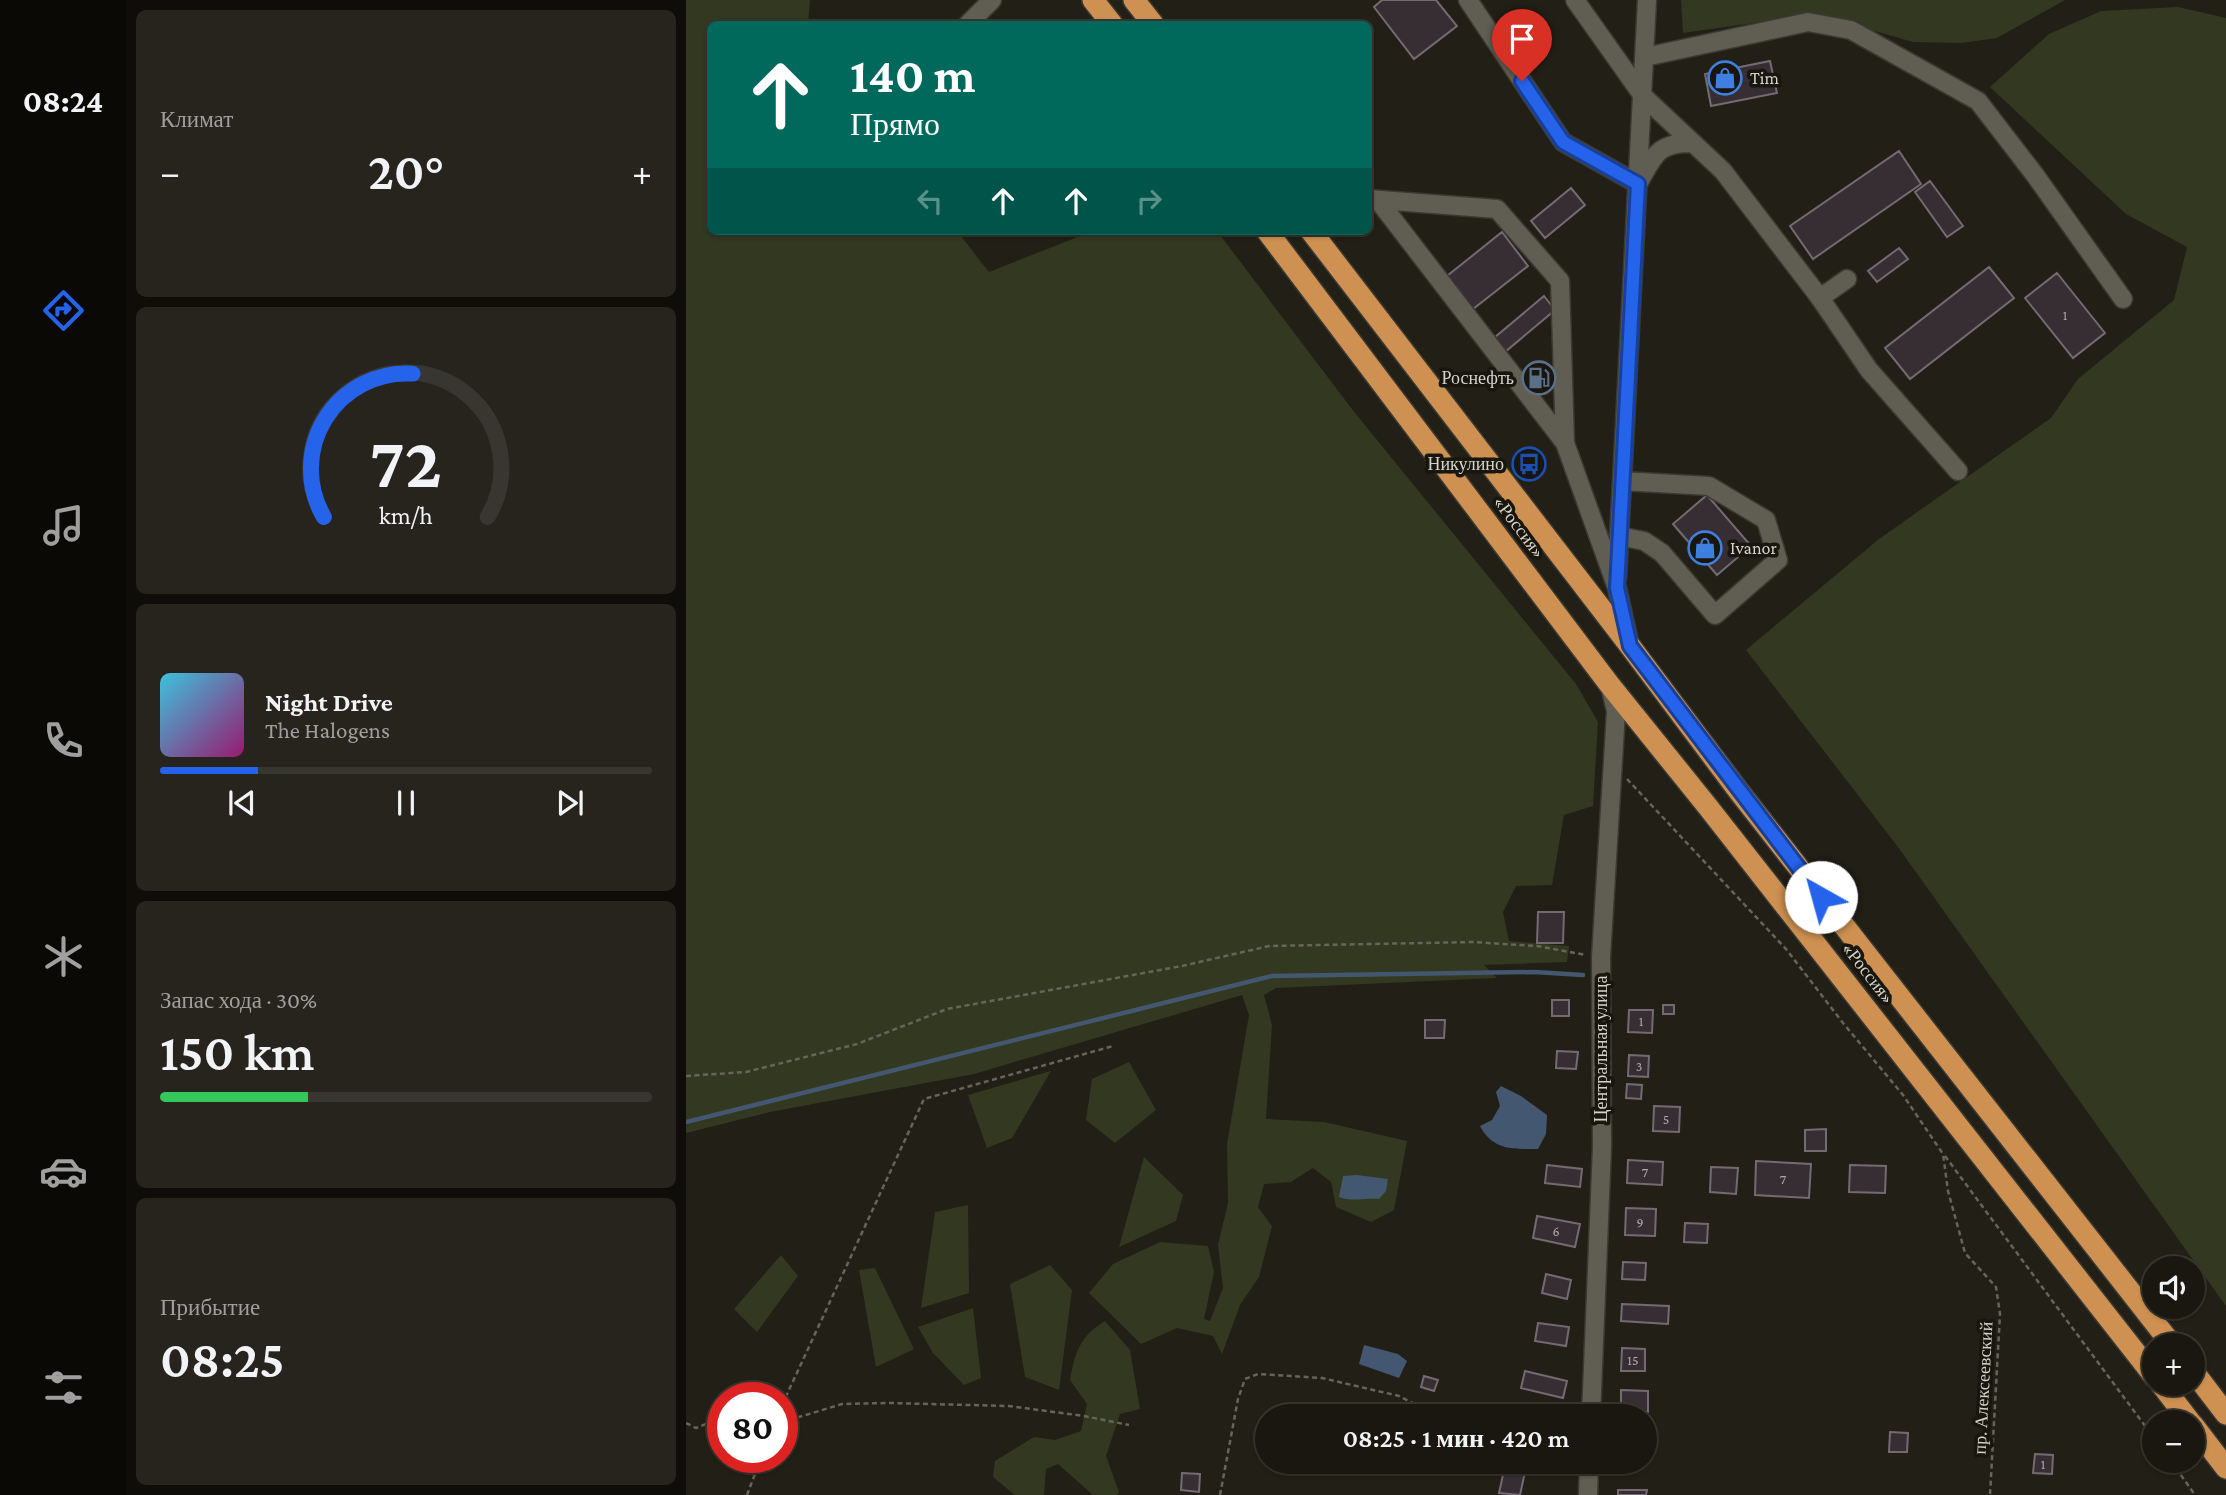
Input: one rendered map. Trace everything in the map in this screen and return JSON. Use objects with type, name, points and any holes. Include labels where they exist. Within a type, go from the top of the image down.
[{"type":"highway","points":[[1093,0],[1110,21]]},
{"type":"highway","points":[[1135,0],[1151,21]]},
{"type":"highway","name":"«Россия»","points":[[1270,235],[1609,684],[1717,817],[2142,1361]]},
{"type":"highway","name":"«Россия»","points":[[1314,235],[1746,800],[2163,1333]]},
{"type":"highway","points":[[2205,1387],[2226,1414]]},
{"type":"highway","points":[[2170,1396],[2181,1410]]},
{"type":"highway","points":[[2205,1441],[2226,1468]]},
{"type":"street","points":[[971,21],[992,0]]},
{"type":"street","points":[[1468,0],[1563,142],[1638,184]]},
{"type":"street","points":[[1575,0],[1643,96],[1723,171],[1820,298],[1869,370],[1958,471]]},
{"type":"street","points":[[1617,588],[1647,0]]},
{"type":"street","points":[[1645,57],[1808,22],[1851,30],[1978,101],[2035,175],[2123,299]]},
{"type":"street","points":[[1638,184],[1657,150],[1676,143],[1693,143]]},
{"type":"street","points":[[1373,199],[1565,443]]},
{"type":"street","points":[[1373,199],[1497,209],[1560,281],[1565,443],[1617,588],[1630,646]]},
{"type":"street","points":[[1820,298],[1847,279]]},
{"type":"street","points":[[1619,537],[1644,541],[1662,553],[1715,615],[1778,560],[1766,520],[1710,486],[1622,481]]},
{"type":"street","name":"Центральная улица","points":[[1591,1404],[1602,1147],[1601,957],[1616,711],[1609,684]]},
{"type":"street","points":[[1588,1495],[1589,1474]]},
{"type":"path","points":[[1612,763],[1786,949],[1843,1024],[1903,1095],[1942,1154],[2142,1422]]},
{"type":"path","points":[[686,1076],[746,1072],[857,1044],[947,1009],[1182,966],[1269,946],[1472,942],[1537,946],[1601,957]]},
{"type":"path","points":[[793,1382],[924,1099],[1114,1046]]},
{"type":"path","name":"пр. Алексеевский","points":[[1942,1154],[1948,1191],[1965,1252],[1996,1287],[2000,1314],[1990,1495]]},
{"type":"path","points":[[1220,1495],[1238,1399],[1245,1379],[1258,1374],[1322,1378],[1399,1396],[1414,1404]]},
{"type":"path","points":[[798,1417],[842,1404],[889,1403],[1009,1406],[1129,1425]]},
{"type":"path","points":[[686,1423],[695,1428],[707,1423]]},
{"type":"path","points":[[747,1495],[755,1473]]},
{"type":"path","points":[[2179,1473],[2195,1495]]},
{"type":"green space","points":[[686,0],[810,0],[808,21],[707,21],[707,235],[960,235],[989,272],[1083,235],[1220,235],[1355,413],[1576,684],[1598,722],[1593,806],[1564,815],[1552,885],[1516,886],[1503,912],[1509,941],[1569,946],[1567,962],[1484,965],[1497,978],[1276,988],[1264,995],[1272,1025],[1266,1119],[1324,1122],[1407,1141],[1394,1210],[1371,1222],[1336,1207],[1331,1182],[1313,1168],[1291,1182],[1264,1184],[1258,1207],[1272,1226],[1259,1277],[1240,1305],[1222,1354],[1213,1336],[1177,1328],[1141,1344],[1089,1293],[1113,1264],[1160,1242],[1208,1246],[1214,1272],[1204,1319],[1210,1321],[1223,1288],[1218,1245],[1228,1203],[1227,1144],[1249,1015],[1242,995],[974,1074],[770,1112],[686,1133]]},
{"type":"green space","points":[[1681,0],[2065,0],[1997,38],[1961,43],[1913,42],[1816,14],[1683,33]]},
{"type":"green space","points":[[2178,7],[2226,18],[2226,1306],[2205,1277],[2205,1256],[2190,1256],[1898,847],[1746,650],[1879,539],[2051,418],[2078,379],[2174,300],[2187,247],[2126,214],[1990,87],[2049,34],[2101,11]]},
{"type":"green space","points":[[1129,1062],[1156,1110],[1115,1143],[1086,1120],[1092,1079]]},
{"type":"green space","points":[[1051,1071],[1012,1138],[987,1148],[968,1095]]},
{"type":"green space","points":[[1144,1157],[1183,1195],[1176,1221],[1119,1247]]},
{"type":"green space","points":[[968,1205],[969,1293],[921,1308],[935,1212]]},
{"type":"green space","points":[[781,1255],[798,1276],[757,1332],[734,1309]]},
{"type":"green space","points":[[1050,1265],[1072,1290],[1059,1390],[1025,1377],[1010,1284]]},
{"type":"green space","points":[[875,1268],[914,1349],[876,1367],[859,1270]]},
{"type":"green space","points":[[973,1308],[981,1378],[964,1385],[933,1353],[918,1327]]},
{"type":"green space","points":[[1105,1321],[1130,1350],[1140,1409],[1120,1414],[1106,1456],[1119,1492],[1117,1495],[1093,1495],[1058,1464],[1046,1469],[1044,1495],[1015,1495],[993,1477],[995,1461],[1034,1437],[1055,1440],[1081,1431],[1087,1404],[1070,1380],[1072,1370],[1084,1339]]},
{"type":"water","points":[[1501,1086],[1521,1096],[1547,1115],[1546,1134],[1538,1149],[1505,1147],[1491,1140],[1480,1126],[1492,1120],[1500,1106],[1496,1092]]},
{"type":"water","points":[[1343,1176],[1388,1179],[1386,1191],[1379,1199],[1353,1200],[1339,1197]]},
{"type":"water","points":[[1364,1345],[1398,1354],[1407,1361],[1399,1378],[1359,1364]]},
{"type":"building","points":[[1382,0],[1436,0],[1457,26],[1414,59],[1374,7]]},
{"type":"building","points":[[1770,61],[1777,93],[1711,106],[1705,74]]},
{"type":"building","points":[[1899,151],[1921,184],[1813,259],[1790,226]]},
{"type":"building","points":[[1930,181],[1963,226],[1947,237],[1915,192]]},
{"type":"building","points":[[1571,188],[1585,205],[1545,238],[1531,221]]},
{"type":"building","points":[[1502,232],[1528,266],[1473,309],[1447,276]]},
{"type":"building","points":[[1899,248],[1908,259],[1877,282],[1868,271]]},
{"type":"building","points":[[1989,267],[2014,298],[1910,379],[1885,348]]},
{"type":"building","points":[[2057,273],[2105,333],[2073,358],[2025,298]]},
{"type":"building","points":[[1544,296],[1555,310],[1505,352],[1494,338]]},
{"type":"building","points":[[1707,495],[1751,546],[1717,575],[1673,524]]},
{"type":"building","points":[[1538,912],[1564,912],[1563,943],[1537,943]]},
{"type":"building","points":[[1552,1000],[1569,1000],[1569,1016],[1552,1016]]},
{"type":"building","points":[[1663,1005],[1674,1005],[1674,1014],[1663,1014]]},
{"type":"building","points":[[1629,1010],[1653,1010],[1652,1033],[1628,1032]]},
{"type":"building","points":[[1425,1020],[1445,1020],[1444,1038],[1425,1038]]},
{"type":"building","points":[[1557,1051],[1578,1052],[1576,1069],[1556,1068]]},
{"type":"building","points":[[1629,1055],[1649,1056],[1648,1077],[1628,1076]]},
{"type":"building","points":[[1627,1084],[1642,1085],[1641,1099],[1626,1098]]},
{"type":"building","points":[[1654,1106],[1680,1107],[1679,1132],[1653,1131]]},
{"type":"building","points":[[1826,1129],[1826,1151],[1805,1151],[1805,1130]]},
{"type":"building","points":[[1628,1160],[1663,1162],[1662,1185],[1627,1183]]},
{"type":"building","points":[[1756,1161],[1811,1164],[1809,1198],[1755,1195]]},
{"type":"building","points":[[1547,1165],[1582,1169],[1580,1187],[1545,1183]]},
{"type":"building","points":[[1850,1165],[1886,1166],[1885,1193],[1849,1192]]},
{"type":"building","points":[[1711,1167],[1738,1168],[1736,1194],[1710,1192]]},
{"type":"building","points":[[1626,1208],[1656,1209],[1655,1236],[1625,1235]]},
{"type":"building","points":[[1537,1216],[1580,1224],[1575,1247],[1533,1238]]},
{"type":"building","points":[[1685,1223],[1708,1224],[1707,1243],[1684,1242]]},
{"type":"building","points":[[1623,1262],[1646,1263],[1645,1280],[1622,1279]]},
{"type":"building","points":[[1546,1274],[1571,1280],[1567,1299],[1542,1293]]},
{"type":"building","points":[[1622,1304],[1669,1306],[1668,1324],[1621,1321]]},
{"type":"building","points":[[1538,1323],[1569,1327],[1566,1346],[1535,1341]]},
{"type":"building","points":[[1622,1348],[1645,1349],[1645,1371],[1621,1371]]},
{"type":"building","points":[[1525,1371],[1567,1381],[1563,1398],[1521,1388]]},
{"type":"building","points":[[1424,1376],[1438,1380],[1434,1391],[1421,1387]]},
{"type":"building","points":[[1621,1390],[1648,1391],[1648,1404],[1621,1404]]},
{"type":"building","points":[[1890,1432],[1908,1433],[1907,1452],[1889,1452]]},
{"type":"building","points":[[2035,1454],[2053,1455],[2052,1474],[2033,1473]]},
{"type":"building","points":[[1182,1473],[1200,1474],[1199,1492],[1181,1490]]},
{"type":"building","points":[[1503,1474],[1525,1474],[1520,1495],[1499,1493]]},
{"type":"building","points":[[1618,1490],[1647,1490],[1646,1495],[1618,1495]]},
{"type":"waterway","points":[[686,1122],[1272,976],[1534,972],[1583,975]]},
{"type":"place","name":"Tim","points":[[1725,78]]},
{"type":"place","name":"Роснефть","points":[[1539,378]]},
{"type":"place","name":"Никулино","points":[[1529,464]]},
{"type":"place","name":"Ivanor","points":[[1705,548]]},
{"type":"route","points":[[1522,81],[1563,142],[1638,184],[1617,588],[1630,646],[1821,897]]}]
